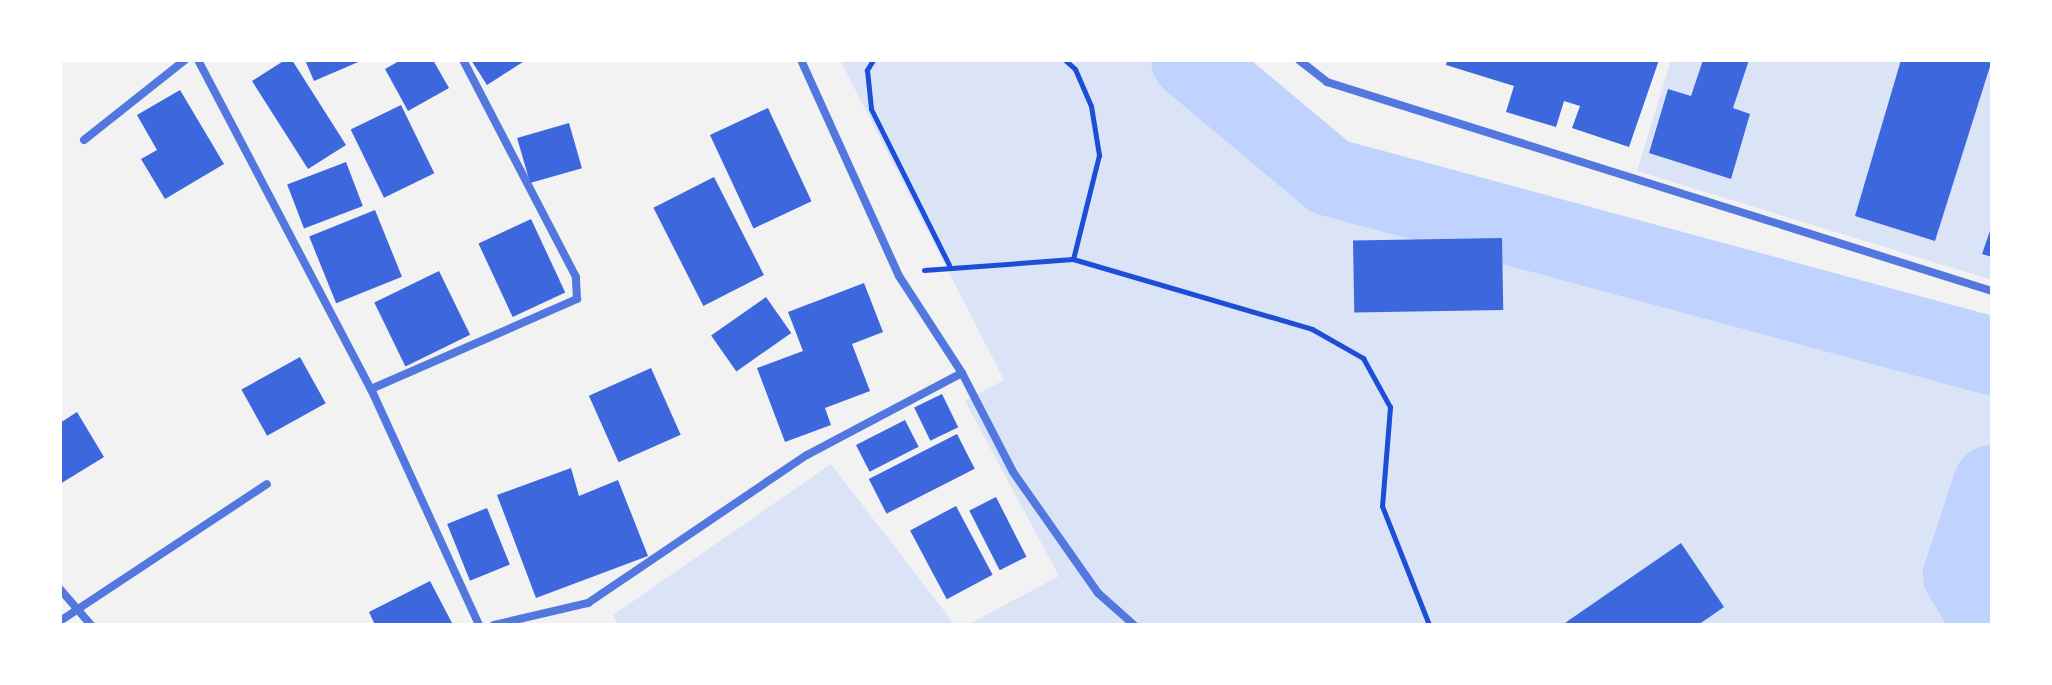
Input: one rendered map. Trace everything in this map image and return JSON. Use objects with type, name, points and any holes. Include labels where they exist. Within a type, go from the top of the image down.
[{"type":"street","points":[[84,140],[185,60]]},
{"type":"street","points":[[198,60],[371,389],[479,625]]},
{"type":"street","points":[[371,389],[577,299],[576,277],[463,60]]},
{"type":"street","points":[[801,60],[899,276],[962,373],[1013,472],[1098,593],[1134,625]]},
{"type":"street","points":[[1299,60],[1327,82],[1992,291]]},
{"type":"street","points":[[494,625],[588,603],[807,455],[962,373]]},
{"type":"street","points":[[60,621],[267,484]]},
{"type":"street","points":[[60,589],[91,625]]},
{"type":"path","points":[[873,60],[867,70],[871,109],[949,265]]},
{"type":"path","points":[[1065,60],[1075,69],[1091,106],[1099,155],[1073,259]]},
{"type":"path","points":[[899,276],[949,265],[1073,259],[1312,329],[1363,358],[1390,407],[1382,506],[1429,625]]},
{"type":"shaded area","points":[[840,60],[1203,60],[1337,170],[1610,263],[1681,259],[1992,343],[1992,625],[967,625],[1059,576],[965,401],[1004,380]]},
{"type":"shaded area","points":[[1671,60],[1992,60],[1992,280],[1637,171]]},
{"type":"shaded area","points":[[831,464],[955,625],[618,625],[613,615]]},
{"type":"building","points":[[285,60],[292,60],[346,145],[308,169],[252,81]]},
{"type":"building","points":[[305,60],[363,60],[314,81]]},
{"type":"building","points":[[401,60],[433,60],[449,88],[408,111],[385,69]]},
{"type":"building","points":[[471,60],[526,60],[487,85]]},
{"type":"building","points":[[1447,60],[1659,60],[1629,147],[1572,128],[1580,106],[1564,101],[1556,127],[1506,112],[1514,86],[1446,65]]},
{"type":"building","points":[[1703,60],[1749,60],[1733,108],[1750,114],[1731,179],[1649,153],[1668,89],[1691,96]]},
{"type":"building","points":[[1901,60],[1992,60],[1935,241],[1855,216]]},
{"type":"building","points":[[180,90],[224,164],[165,199],[141,159],[157,150],[137,115]]},
{"type":"building","points":[[401,105],[434,173],[384,198],[351,130]]},
{"type":"building","points":[[768,108],[812,201],[754,228],[710,135]]},
{"type":"building","points":[[569,123],[582,168],[530,183],[517,138]]},
{"type":"building","points":[[346,162],[363,206],[304,228],[287,185]]},
{"type":"building","points":[[714,177],[764,275],[703,306],[653,208]]},
{"type":"building","points":[[375,210],[402,277],[336,303],[309,237]]},
{"type":"building","points":[[531,219],[565,292],[513,317],[478,244]]},
{"type":"building","points":[[1992,225],[1992,257],[1982,254]]},
{"type":"building","points":[[1502,238],[1503,310],[1354,313],[1353,241]]},
{"type":"building","points":[[439,271],[470,335],[405,366],[374,303]]},
{"type":"building","points":[[864,283],[883,332],[852,344],[870,391],[825,408],[831,425],[785,442],[757,368],[803,351],[788,312]]},
{"type":"building","points":[[766,297],[791,333],[736,371],[711,335]]},
{"type":"building","points":[[300,357],[326,403],[267,436],[241,389]]},
{"type":"building","points":[[651,368],[681,435],[619,462],[589,396]]},
{"type":"building","points":[[942,394],[958,427],[930,441],[914,408]]},
{"type":"building","points":[[77,412],[104,457],[60,484],[60,423]]},
{"type":"building","points":[[905,420],[919,447],[870,472],[856,445]]},
{"type":"building","points":[[957,434],[975,469],[886,514],[869,479]]},
{"type":"building","points":[[571,468],[579,496],[618,480],[648,556],[536,598],[497,495]]},
{"type":"building","points":[[996,497],[1026,557],[1000,570],[969,511]]},
{"type":"building","points":[[956,506],[993,575],[947,599],[910,530]]},
{"type":"building","points":[[487,508],[510,565],[470,581],[447,524]]},
{"type":"building","points":[[1681,543],[1724,607],[1698,625],[1562,625]]},
{"type":"building","points":[[430,581],[452,623],[375,625],[369,612]]},
{"type":"waterway","points":[[1190,60],[1330,177],[1992,356]]},
{"type":"waterway","points":[[1992,484],[1962,575],[1992,624]]}]
